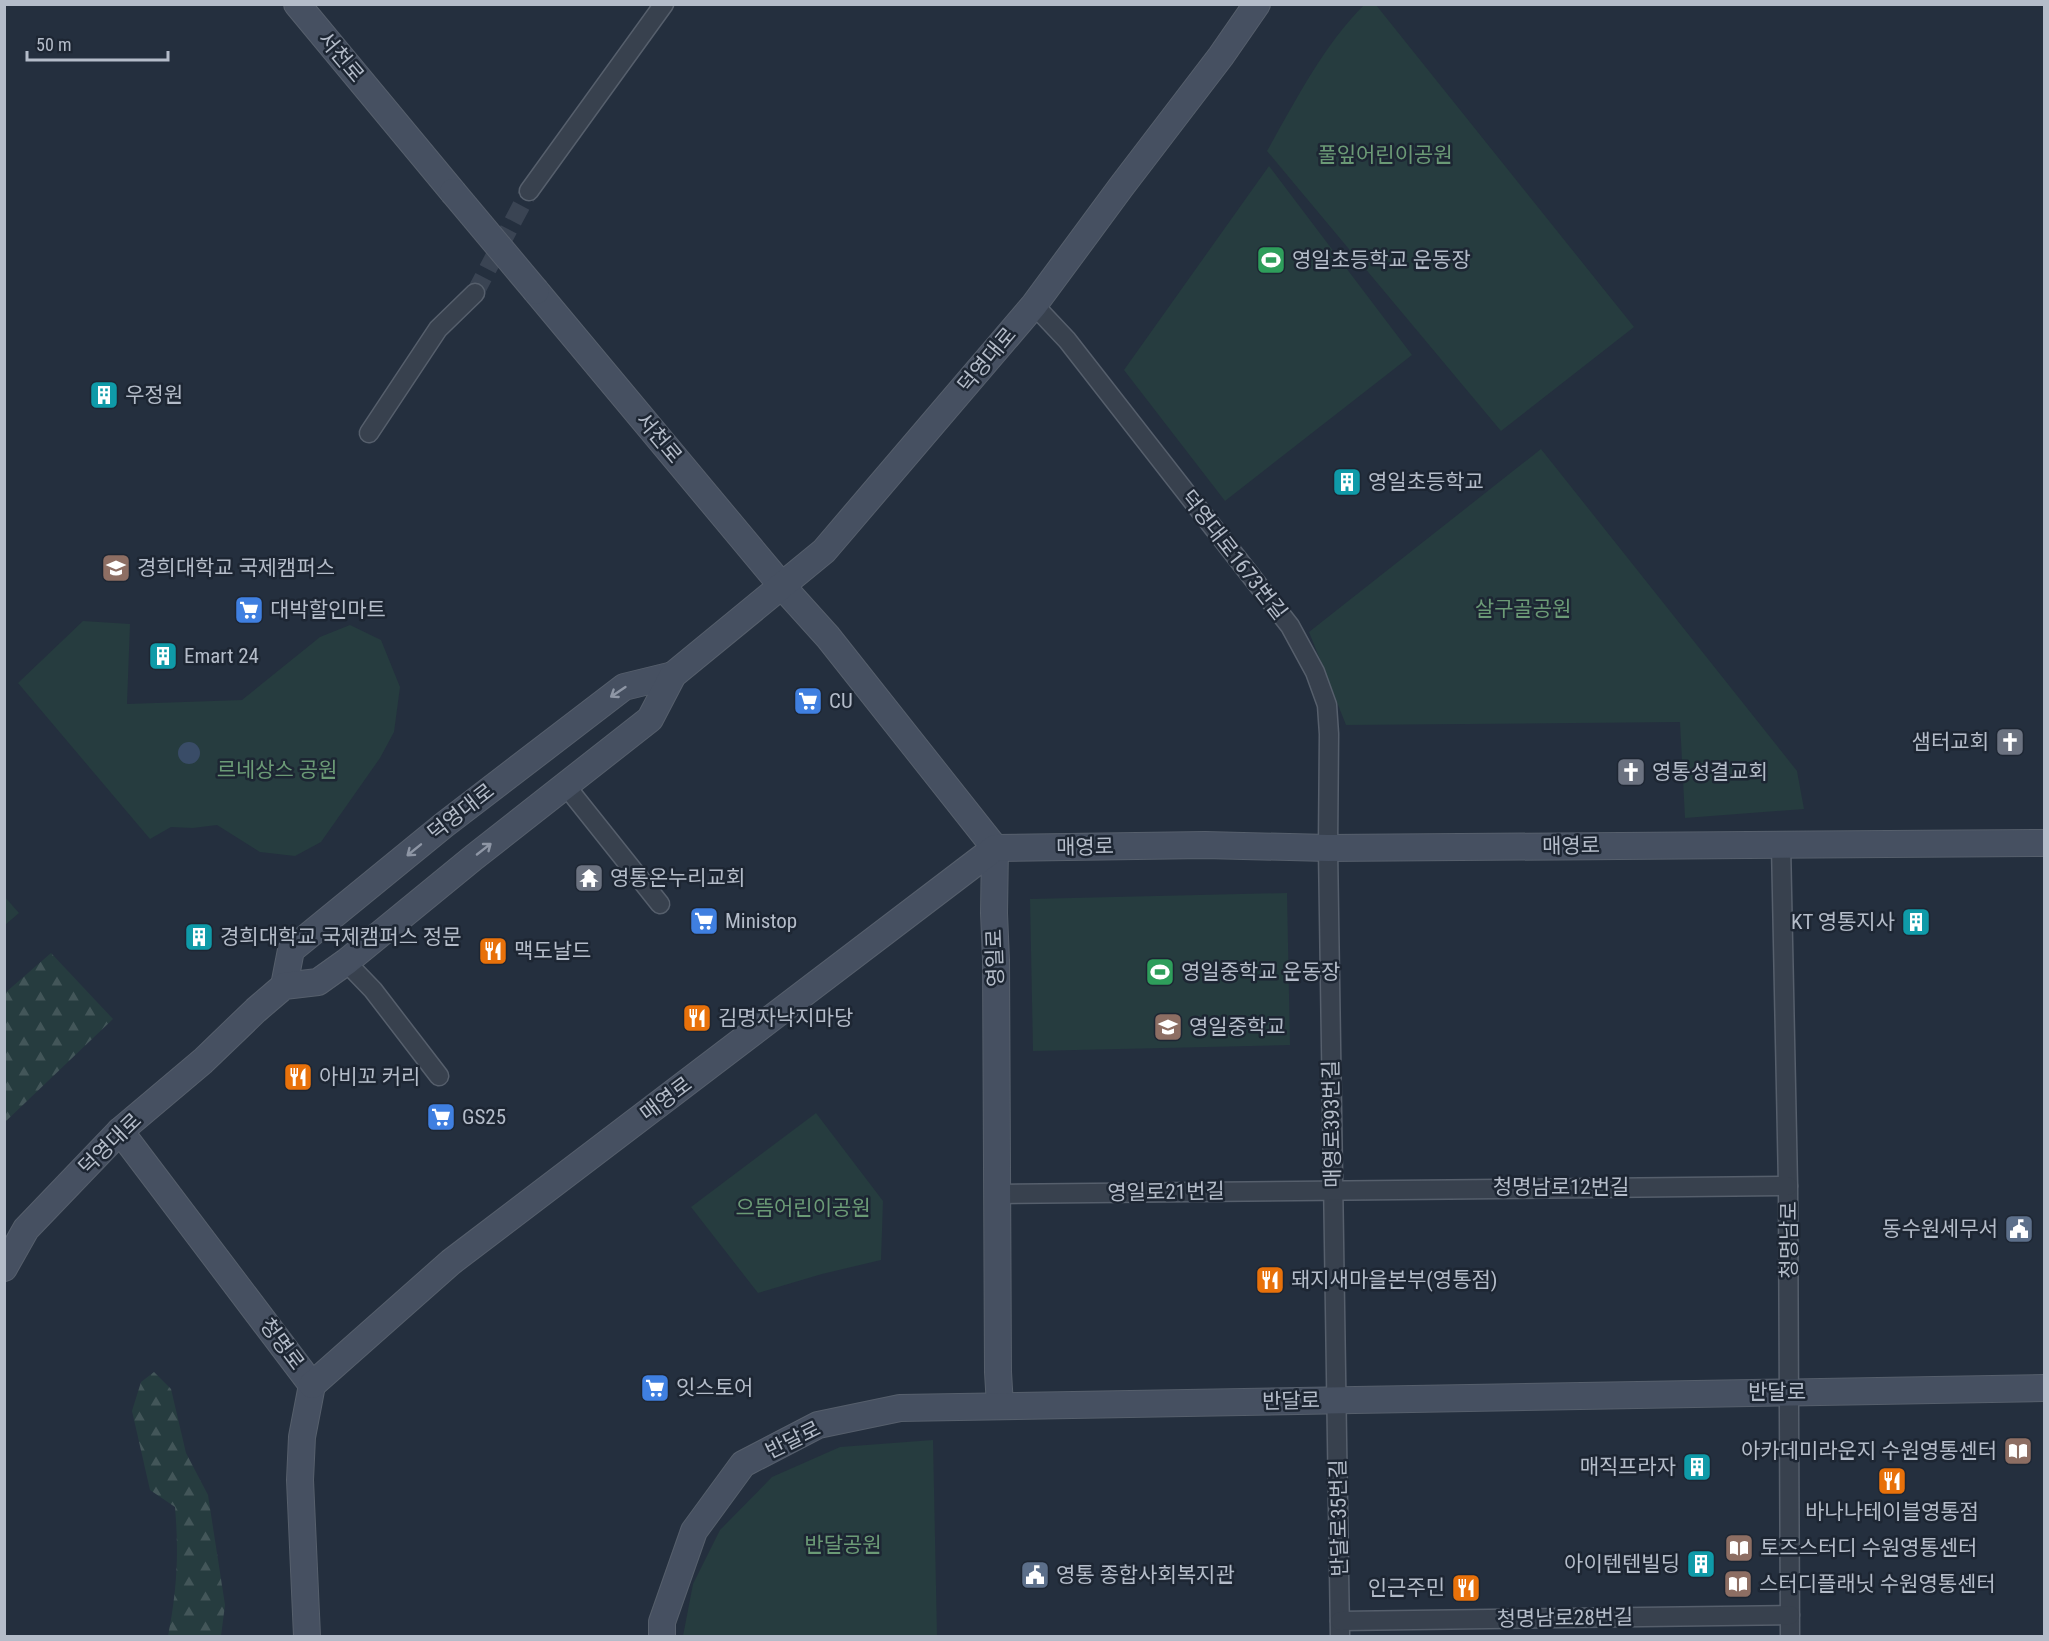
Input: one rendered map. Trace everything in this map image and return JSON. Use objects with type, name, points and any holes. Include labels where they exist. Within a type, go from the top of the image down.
[{"type":"street","name":"서천로","points":[[297,4],[782,586]]},
{"type":"street","points":[[529,191],[664,4]]},
{"type":"street","name":"덕영대로","points":[[4,1268],[26,1228],[120,1131],[203,1061],[284,986],[318,982],[346,962],[472,858],[650,719],[673,675],[824,551],[1035,305],[1120,187],[1227,48],[1257,4]]},
{"type":"street","points":[[369,433],[438,329],[475,292]]},
{"type":"street","name":"덕영대로1673번길","points":[[1035,305],[1067,340],[1283,617],[1301,644],[1315,672],[1327,705],[1328,848]]},
{"type":"street","points":[[782,586],[828,637],[995,848]]},
{"type":"street","name":"덕영대로","points":[[284,986],[291,950],[444,825],[624,687],[673,675]]},
{"type":"street","points":[[566,786],[660,904]]},
{"type":"street","name":"매영로","points":[[312,1384],[451,1262],[995,848],[1205,845],[1328,848],[2044,843]]},
{"type":"street","name":"청명남로","points":[[1781,844],[1788,1186],[1790,1636]]},
{"type":"street","name":"영일로","points":[[995,848],[1000,1406]]},
{"type":"street","name":"매영로393번길","points":[[1328,848],[1337,1400]]},
{"type":"street","points":[[346,962],[372,990],[439,1076]]},
{"type":"street","name":"청명로","points":[[120,1131],[312,1384],[302,1437],[300,1480],[307,1636]]},
{"type":"street","name":"청명남로12번길","points":[[1334,1190],[1788,1186]]},
{"type":"street","name":"영일로21번길","points":[[998,1194],[1334,1190]]},
{"type":"street","name":"반달로","points":[[662,1636],[662,1622],[694,1531],[743,1464],[818,1425],[900,1407],[2044,1388]]},
{"type":"street","name":"반달로35번길","points":[[1337,1400],[1340,1629]]},
{"type":"street","name":"청명남로28번길","points":[[1340,1629],[1790,1614]]},
{"type":"green space","name":"풀잎어린이공원","points":[[1364,5],[1376,5],[1634,327],[1501,431],[1267,151],[1323,56]]},
{"type":"green space","name":"영일초등학교 운동장","points":[[1269,166],[1412,355],[1225,501],[1124,370]]},
{"type":"green space","name":"살구골공원","points":[[1541,449],[1797,771],[1804,809],[1685,818],[1680,722],[1346,725],[1309,632]]},
{"type":"green space","name":"르네상스 공원","points":[[83,621],[130,624],[127,704],[242,700],[320,637],[350,625],[381,640],[400,687],[394,732],[380,758],[321,842],[295,856],[260,852],[217,825],[193,828],[171,827],[150,839],[18,683]]},
{"type":"green space","name":"영일중학교 운동장","points":[[1287,893],[1290,1045],[1033,1051],[1030,899]]},
{"type":"green space","points":[[4,896],[19,913],[5,925],[4,925]]},
{"type":"green space","points":[[51,953],[113,1019],[5,1122],[5,993]]},
{"type":"green space","name":"으뜸어린이공원","points":[[816,1113],[883,1201],[881,1260],[758,1293],[691,1207]]},
{"type":"green space","points":[[154,1372],[171,1389],[186,1453],[208,1495],[225,1605],[221,1636],[168,1636],[176,1572],[175,1507],[150,1490],[132,1411],[141,1382]]},
{"type":"green space","name":"반달공원","points":[[933,1440],[937,1636],[683,1636],[693,1584],[720,1530],[772,1477],[840,1447]]},
{"type":"water","points":[[189,742],[197,745],[200,753],[197,761],[189,764],[181,761],[178,753],[181,745]]},
{"type":"tunnel","points":[[475,293],[529,191]]},
{"type":"place","name":"영일초등학교 운동장","points":[[1271,260]]},
{"type":"place","name":"우정원","points":[[104,395]]},
{"type":"place","name":"영일초등학교","points":[[1347,482]]},
{"type":"place","name":"경희대학교 국제캠퍼스","points":[[116,568]]},
{"type":"place","name":"대박할인마트","points":[[249,610]]},
{"type":"place","name":"Emart 24","points":[[163,656]]},
{"type":"place","name":"CU","points":[[808,701]]},
{"type":"place","name":"샘터교회","points":[[2010,742]]},
{"type":"place","name":"영통성결교회","points":[[1631,772]]},
{"type":"place","name":"영통온누리교회","points":[[589,878]]},
{"type":"place","name":"Ministop","points":[[704,921]]},
{"type":"place","name":"KT 영통지사","points":[[1916,922]]},
{"type":"place","name":"경희대학교 국제캠퍼스 정문","points":[[199,937]]},
{"type":"place","name":"맥도날드","points":[[493,951]]},
{"type":"place","name":"영일중학교 운동장","points":[[1160,972]]},
{"type":"place","name":"김명자낙지마당","points":[[697,1018]]},
{"type":"place","name":"영일중학교","points":[[1168,1027]]},
{"type":"place","name":"아비꼬 커리","points":[[298,1077]]},
{"type":"place","name":"GS25","points":[[441,1117]]},
{"type":"place","name":"동수원세무서","points":[[2019,1229]]},
{"type":"place","name":"돼지새마을본부(영통점)","points":[[1270,1280]]},
{"type":"place","name":"잇스토어","points":[[655,1388]]},
{"type":"place","name":"아카데미라운지 수원영통센터","points":[[2018,1451]]},
{"type":"place","name":"매직프라자","points":[[1697,1467]]},
{"type":"place","name":"바나나테이블영통점","points":[[1892,1481]]},
{"type":"place","name":"토즈스터디 수원영통센터","points":[[1739,1548]]},
{"type":"place","name":"아이텐텐빌딩","points":[[1701,1564]]},
{"type":"place","name":"영통 종합사회복지관","points":[[1035,1575]]},
{"type":"place","name":"스터디플래닛 수원영통센터","points":[[1738,1584]]},
{"type":"place","name":"인근주민","points":[[1466,1588]]}]
